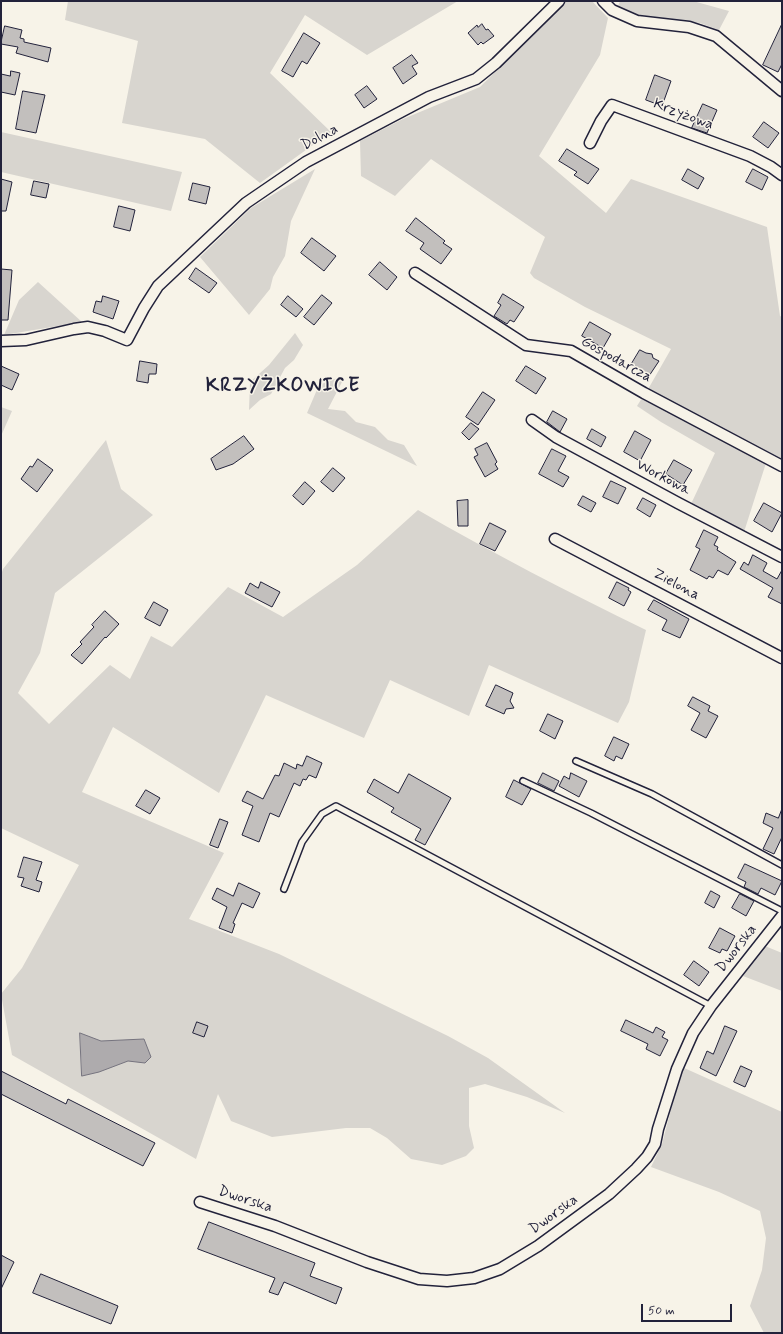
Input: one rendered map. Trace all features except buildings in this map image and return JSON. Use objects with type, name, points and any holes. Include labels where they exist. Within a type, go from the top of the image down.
[{"type":"street","name":"Dolna","points":[[1,341],[26,340],[88,327],[105,331],[127,340],[158,286],[246,203],[306,162],[429,97],[476,79],[496,63],[559,1]]},
{"type":"street","points":[[603,1],[612,10],[637,21],[689,27],[716,36],[782,91]]},
{"type":"street","name":"Krzyżowa","points":[[590,143],[601,121],[612,105],[750,156],[771,167],[782,175]]},
{"type":"street","name":"Gospodarcza","points":[[415,273],[526,345],[571,351],[644,393],[782,466]]},
{"type":"street","name":"Workowa","points":[[532,420],[556,437],[782,557]]},
{"type":"street","name":"Zielona","points":[[555,539],[782,658]]},
{"type":"street","name":"Dworska","points":[[200,1202],[275,1226],[367,1262],[419,1279],[447,1281],[474,1278],[500,1269],[538,1246],[609,1194],[647,1157],[655,1144],[658,1129],[677,1068],[693,1033],[711,1006],[782,916]]},
{"type":"lane","points":[[576,761],[652,794],[782,864]]},
{"type":"lane","points":[[523,781],[591,813],[782,911]]},
{"type":"lane","points":[[284,889],[302,842],[322,814],[336,806],[711,1006]]},
{"type":"shaded area","points":[[68,1],[458,1],[367,55],[305,15],[270,73],[331,132],[260,183],[205,139],[122,123],[138,41],[65,20]]},
{"type":"shaded area","points":[[566,1],[592,1],[608,18],[600,55],[539,156],[606,213],[631,179],[767,227],[780,316],[782,317],[782,461],[647,391],[671,349],[585,307],[534,278],[530,273],[545,237],[431,159],[395,196],[361,176],[360,141],[403,119],[480,87]]},
{"type":"shaded area","points":[[620,1],[693,1],[729,11],[719,30],[700,23],[636,15],[618,6]]},
{"type":"shaded area","points":[[1,132],[182,172],[171,211],[1,172]]},
{"type":"shaded area","points":[[315,169],[291,221],[285,256],[273,277],[270,289],[249,315],[200,257],[251,208]]},
{"type":"shaded area","points":[[38,282],[82,322],[4,335],[19,300]]},
{"type":"shaded area","points":[[295,333],[303,345],[294,360],[285,368],[271,394],[260,400],[249,410],[250,382],[269,365]]},
{"type":"shaded area","points":[[337,378],[343,380],[328,409],[345,411],[356,422],[375,427],[388,440],[404,445],[417,466],[307,413],[319,385]]},
{"type":"shaded area","points":[[642,398],[766,463],[744,532],[691,504],[715,453],[661,422],[637,406]]},
{"type":"shaded area","points":[[1,407],[12,411],[1,436]]},
{"type":"shaded area","points":[[106,440],[121,489],[153,515],[55,593],[40,653],[18,693],[49,724],[110,665],[130,679],[151,636],[172,647],[228,587],[283,617],[357,565],[418,510],[530,572],[646,630],[629,702],[618,723],[489,665],[469,716],[390,680],[364,738],[266,695],[219,793],[113,727],[82,792],[224,853],[189,919],[279,954],[448,1036],[488,1058],[565,1113],[527,1097],[485,1084],[469,1088],[469,1126],[474,1148],[466,1156],[442,1165],[411,1159],[387,1138],[370,1128],[346,1128],[272,1137],[231,1121],[218,1094],[196,1159],[12,1055],[1,994],[22,968],[79,865],[1,828],[1,575],[3,569]]},
{"type":"shaded area","points":[[765,946],[782,953],[782,991],[743,976]]},
{"type":"shaded area","points":[[80,1033],[101,1041],[144,1039],[151,1057],[145,1063],[128,1061],[99,1072],[82,1076]]},
{"type":"shaded area","points":[[682,1067],[782,1112],[782,1333],[764,1333],[750,1306],[762,1270],[766,1238],[760,1211],[719,1192],[651,1167],[662,1144]]},
{"type":"district","name":"KRZYŻKOWICE","points":[[283,387]]}]
